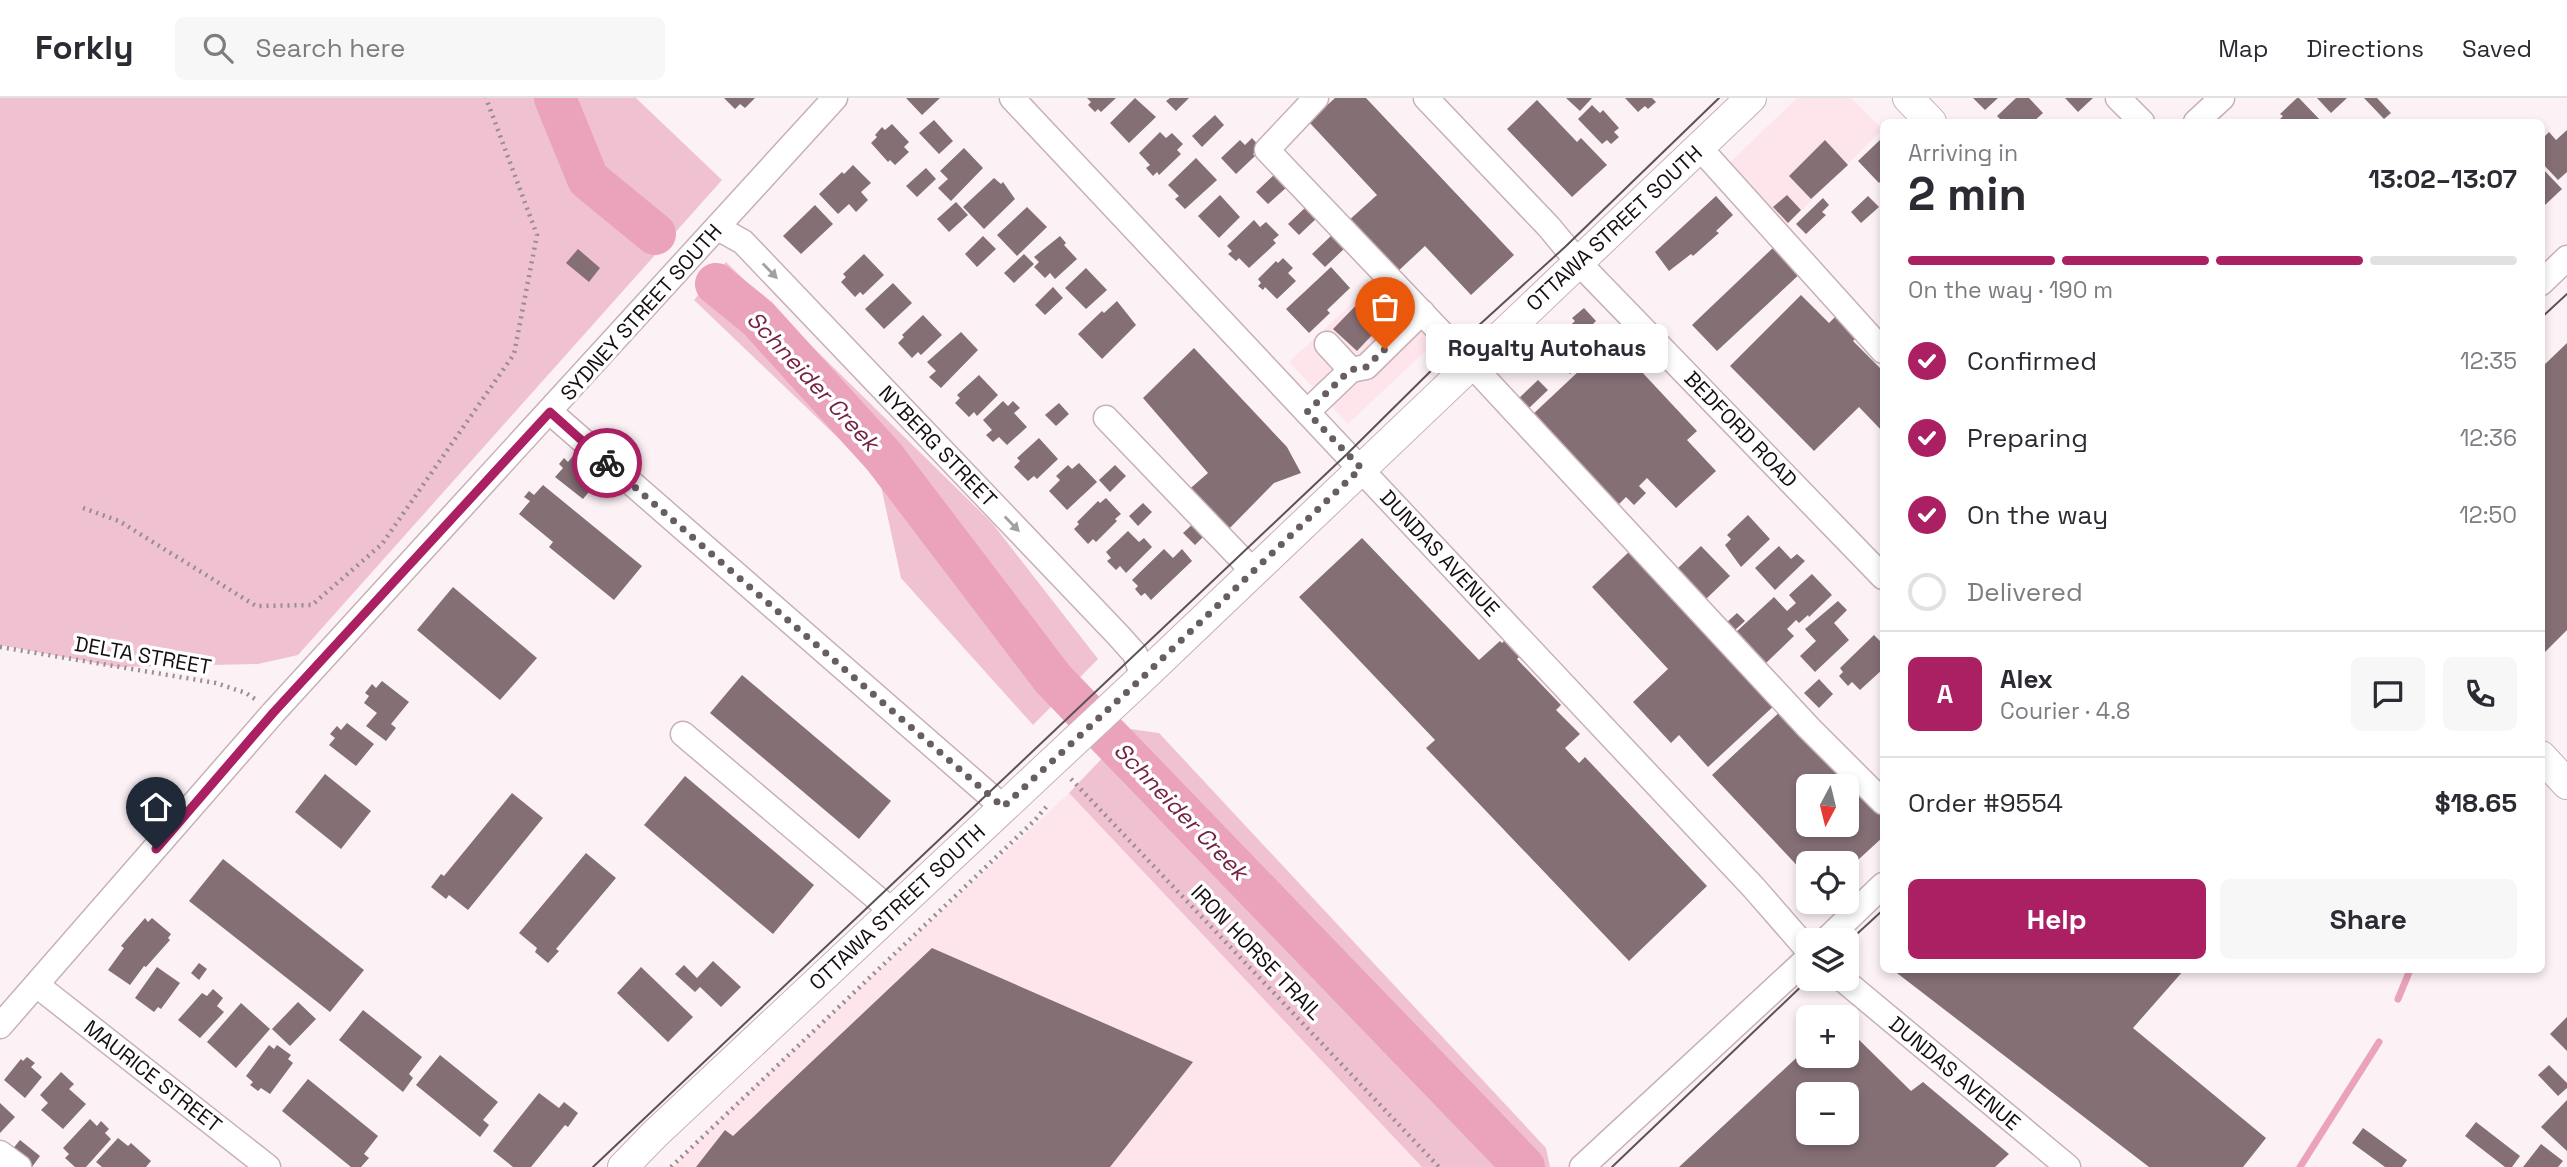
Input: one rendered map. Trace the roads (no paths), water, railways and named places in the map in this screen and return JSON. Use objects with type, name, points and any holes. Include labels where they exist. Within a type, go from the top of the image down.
[{"type":"main road","name":"OTTAWA STREET SOUTH","points":[[622,1167],[1003,807],[1067,760],[1118,700],[1751,98]]},
{"type":"main road","points":[[1908,98],[1928,119]]},
{"type":"main road","points":[[2545,761],[2567,783]]},
{"type":"street","name":"SYDNEY STREET SOUTH","points":[[0,1026],[38,986],[273,713],[835,98]]},
{"type":"street","name":"DUNDAS AVENUE","points":[[1013,98],[1754,888],[1796,936]]},
{"type":"street","points":[[1315,98],[1267,149],[1810,728],[1880,799]]},
{"type":"street","name":"BEDFORD ROAD","points":[[1426,98],[1549,227],[1578,262],[1880,574]]},
{"type":"street","points":[[2118,98],[2139,119]]},
{"type":"street","points":[[2199,119],[2222,98]]},
{"type":"street","points":[[1699,147],[1880,348]]},
{"type":"street","name":"NYBERG STREET","points":[[718,228],[743,242],[1118,635],[1135,654],[1143,677]]},
{"type":"street","points":[[2545,279],[2567,258]]},
{"type":"street","points":[[1307,412],[1350,370],[1366,367],[1422,312]]},
{"type":"street","points":[[1327,344],[1350,370]]},
{"type":"street","points":[[550,412],[1003,807]]},
{"type":"street","points":[[1106,418],[1253,571]]},
{"type":"street","points":[[683,734],[892,911]]},
{"type":"street","points":[[1838,928],[1880,888]]},
{"type":"street","points":[[1582,1167],[1796,969]]},
{"type":"street","name":"MAURICE STREET","points":[[38,986],[268,1167]]},
{"type":"street","name":"DUNDAS AVENUE","points":[[1857,991],[2068,1167]]},
{"type":"street","points":[[0,1153],[19,1167]]},
{"type":"waterway","name":"Schneider Creek","points":[[555,98],[588,179],[655,234]]},
{"type":"waterway","name":"Schneider Creek","points":[[716,284],[758,318],[884,457],[1053,679],[1524,1167]]},
{"type":"waterway","points":[[2398,999],[2409,973]]},
{"type":"waterway","points":[[2300,1167],[2379,1042]]},
{"type":"tram line","points":[[593,1167],[1719,98]]},
{"type":"tram line","points":[[2545,314],[2567,294]]},
{"type":"tram line","points":[[1859,932],[1880,913]]},
{"type":"tram line","points":[[1612,1167],[1796,991]]},
{"type":"place","name":"Royalty Autohaus","points":[[1385,349]]}]
